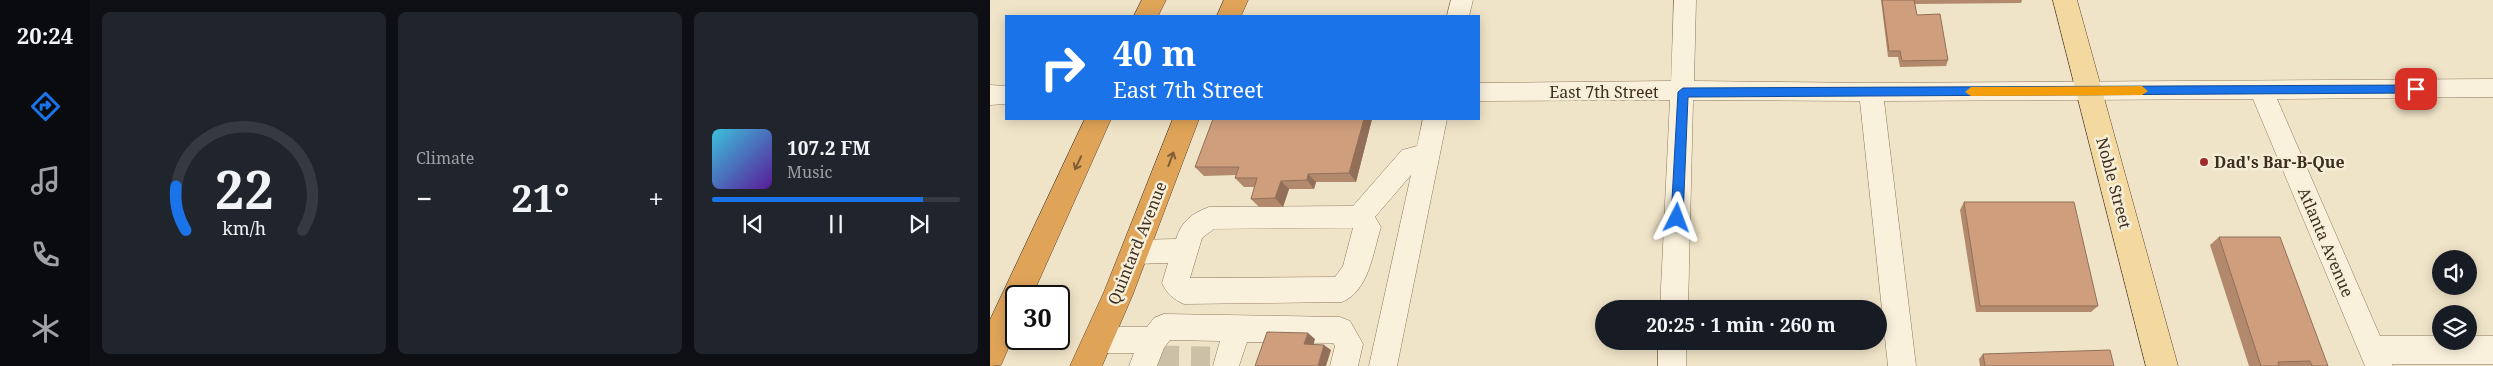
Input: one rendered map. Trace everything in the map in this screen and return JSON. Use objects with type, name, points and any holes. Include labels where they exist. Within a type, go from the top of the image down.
[{"type":"highway","points":[[1146,15],[1154,0]]},
{"type":"highway","points":[[1229,15],[1236,0]]},
{"type":"highway","points":[[1022,285],[1098,120]]},
{"type":"highway","name":"Quintard Avenue","points":[[1086,366],[1134,252],[1186,120]]},
{"type":"highway","points":[[990,354],[1005,321]]},
{"type":"main road","name":"Noble Street","points":[[2065,0],[2162,366]]},
{"type":"street","points":[[1458,15],[1462,0]]},
{"type":"street","points":[[1674,300],[1685,0]]},
{"type":"street","name":"East 7th Street","points":[[1480,92],[1589,90],[1870,92],[2493,88]]},
{"type":"street","name":"Atlanta Avenue","points":[[2261,90],[2376,358]]},
{"type":"street","points":[[1870,92],[1902,366]]},
{"type":"street","points":[[990,95],[1005,95]]},
{"type":"street","points":[[1382,366],[1435,120]]},
{"type":"street","points":[[1359,217],[1411,157],[1427,155]]},
{"type":"street","points":[[1359,217],[1368,227],[1354,272],[1342,289],[1184,291],[1175,283],[1191,232],[1209,218],[1359,217]]},
{"type":"street","points":[[1134,252],[1185,250]]},
{"type":"street","points":[[1198,328],[1211,290]]},
{"type":"street","points":[[1096,340],[1149,356],[1164,327],[1340,330],[1349,344],[1344,366]]},
{"type":"street","points":[[1222,360],[1238,328]]},
{"type":"street","points":[[1672,350],[1672,366]]},
{"type":"street","points":[[2376,358],[2493,350]]},
{"type":"building","points":[[1882,0],[1914,0],[1917,15],[1940,14],[1948,60],[1902,61],[1900,51],[1889,51]]},
{"type":"building","points":[[1213,120],[1364,120],[1349,173],[1308,174],[1307,180],[1281,181],[1275,198],[1251,199],[1257,178],[1235,178],[1239,167],[1195,167]]},
{"type":"building","points":[[1964,202],[2074,202],[2098,306],[1980,306]]},
{"type":"building","points":[[2219,237],[2280,237],[2328,366],[2312,366],[2310,361],[2278,362],[2279,366],[2261,366]]},
{"type":"building","points":[[1267,332],[1308,333],[1304,344],[1324,345],[1318,366],[1255,366]]},
{"type":"building","points":[[2110,350],[2114,366],[1985,366],[1983,354]]},
{"type":"tunnel","points":[[1154,358],[1210,359]]},
{"type":"slow traffic","points":[[1971,92],[2142,91]]},
{"type":"place","name":"Dad's Bar-B-Que","points":[[2204,162]]},
{"type":"route","points":[[1677,218],[1683,92],[2416,89]]}]
